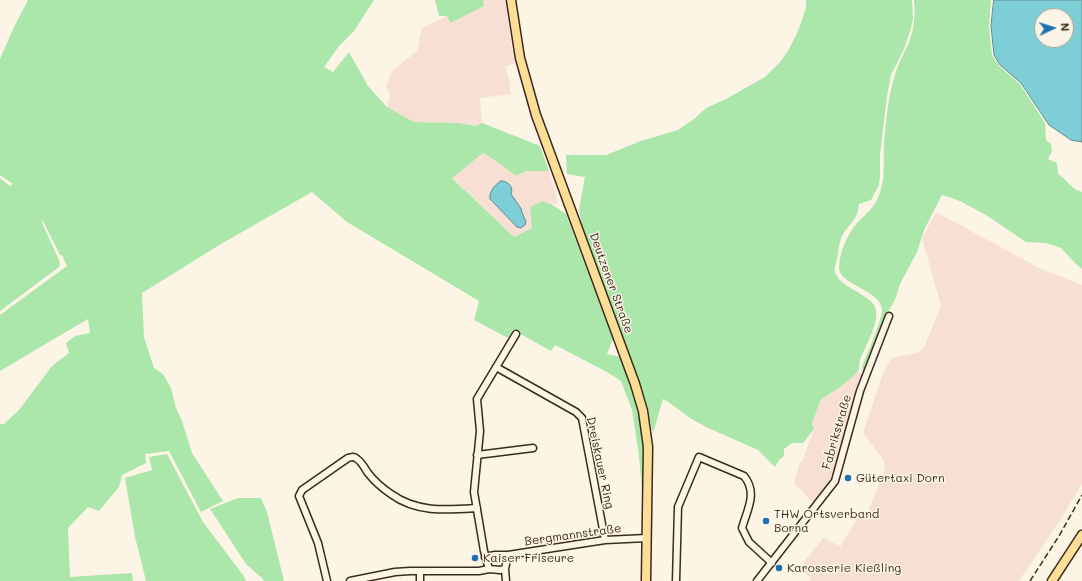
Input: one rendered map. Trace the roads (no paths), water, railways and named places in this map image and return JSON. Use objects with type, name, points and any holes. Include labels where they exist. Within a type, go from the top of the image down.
[{"type":"main road","name":"Deutzener Straße","points":[[511,0],[520,58],[536,115],[642,406],[648,447],[646,581]]},
{"type":"main road","points":[[1052,581],[1082,535]]},
{"type":"street","name":"Fabrikstraße","points":[[757,581],[772,564],[835,481],[860,391],[889,316]]},
{"type":"street","points":[[489,569],[485,557],[474,487],[480,431],[477,399],[516,334]]},
{"type":"street","name":"Dreiskauer Ring","points":[[496,367],[576,412],[582,418],[605,540]]},
{"type":"street","points":[[477,455],[533,448]]},
{"type":"street","points":[[327,581],[318,543],[299,496],[302,490],[348,458],[352,457],[357,459],[376,483],[393,496],[419,508],[435,510],[477,508]]},
{"type":"street","points":[[676,581],[678,507],[699,457],[744,476],[749,482],[751,488],[751,499],[742,528],[749,542],[772,564]]},
{"type":"street","name":"Bergmannstraße","points":[[485,557],[508,555],[605,540],[647,538]]},
{"type":"street","points":[[506,581],[505,569],[508,555]]},
{"type":"street","points":[[350,581],[395,572],[479,572],[489,569],[505,569]]},
{"type":"street","points":[[420,571],[420,581]]},
{"type":"water","points":[[994,0],[1082,0],[1082,142],[1071,140],[1049,125],[1021,83],[1000,65],[994,55],[991,26]]},
{"type":"water","points":[[501,181],[510,185],[512,189],[511,194],[522,210],[526,222],[521,228],[517,227],[490,199],[492,189]]},
{"type":"railway","points":[[1030,581],[1059,536],[1082,495]]},
{"type":"place","name":"Gütertaxi Dorn","points":[[848,478]]},
{"type":"place","name":"THW Ortsverband Borna","points":[[766,521]]},
{"type":"place","name":"Kaiser Friseure","points":[[475,558]]},
{"type":"place","name":"Karosserie Kießling","points":[[779,568]]}]
